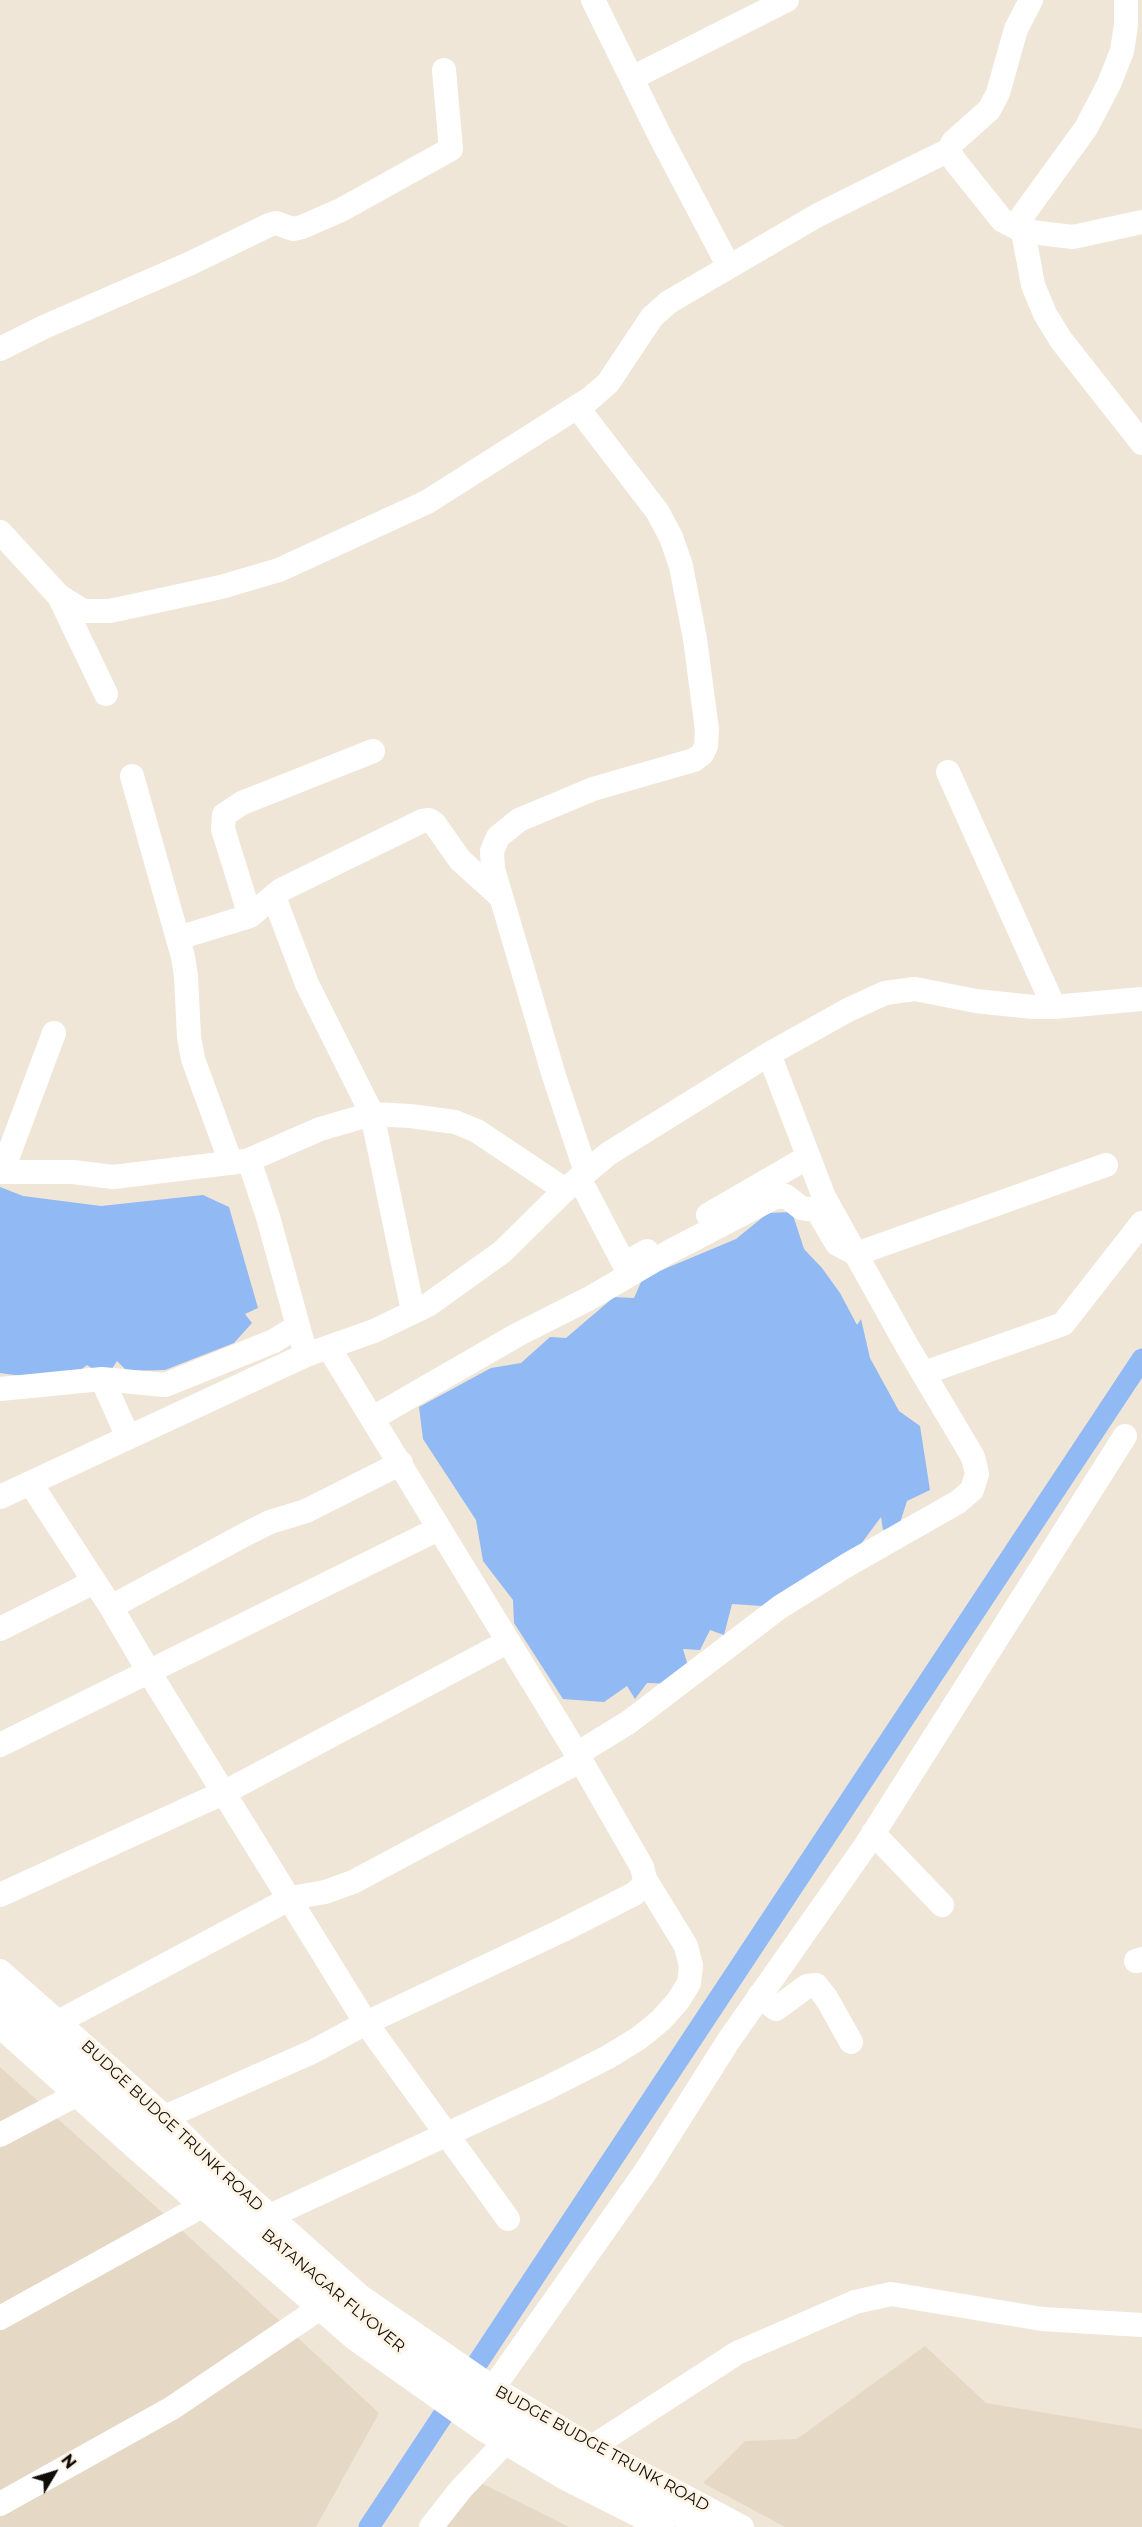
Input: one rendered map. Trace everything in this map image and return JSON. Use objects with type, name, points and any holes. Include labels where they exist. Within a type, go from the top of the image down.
[{"type":"main road","name":"BATANAGAR FLYOVER","points":[[0,1998],[303,2269],[423,2364],[501,2414],[588,2465],[708,2527]]},
{"type":"street","points":[[593,0],[729,267]]},
{"type":"street","points":[[632,78],[787,0]]},
{"type":"street","points":[[58,596],[83,611],[110,611],[221,587],[279,570],[427,502],[591,398],[608,383],[652,317],[669,302],[818,215],[949,150],[953,142],[989,110],[998,93],[1016,29],[1031,0]]},
{"type":"street","points":[[1125,0],[1126,25],[1122,51],[1109,84],[1086,128],[1019,229],[1033,285],[1045,314],[1060,340],[1142,443]]},
{"type":"street","points":[[0,349],[44,327],[191,263],[269,225],[276,223],[293,229],[341,210],[451,149],[444,70]]},
{"type":"street","points":[[949,150],[954,160],[1002,220],[1019,229],[1073,237],[1142,222]]},
{"type":"street","points":[[577,407],[657,511],[671,537],[681,566],[695,639],[707,730],[706,746],[702,754],[694,760],[593,789],[519,820],[498,837],[492,851],[493,869],[554,1076],[577,1180],[624,1264],[808,1157]]},
{"type":"street","points":[[0,532],[58,596],[106,694]]},
{"type":"street","points":[[250,916],[223,829],[224,815],[242,803],[373,751]]},
{"type":"street","points":[[948,772],[1054,1007]]},
{"type":"street","points":[[132,776],[178,938],[186,976],[189,1037],[193,1059],[268,1217],[306,1355]]},
{"type":"street","points":[[178,938],[250,916],[281,891],[411,825],[429,820],[440,830],[460,860],[501,897]]},
{"type":"street","points":[[274,897],[307,984],[372,1114],[413,1311]]},
{"type":"street","points":[[0,1497],[306,1355],[374,1331],[413,1311],[454,1287],[502,1252],[577,1180],[608,1154],[769,1054],[848,1010],[885,993],[915,989],[976,1001],[1054,1007],[1142,999]]},
{"type":"street","points":[[54,1034],[1,1172],[74,1172],[113,1177],[240,1161],[320,1128],[372,1114],[455,1122],[577,1180]]},
{"type":"street","points":[[58,2022],[291,1899],[325,1892],[353,1882],[578,1758],[780,1607],[849,1564],[958,1502],[972,1490],[977,1474],[973,1457],[824,1197],[769,1054]]},
{"type":"street","points":[[373,1418],[517,1335],[590,1298],[669,1252],[773,1198],[786,1196],[801,1208],[817,1210],[837,1244],[856,1254],[1106,1166]]},
{"type":"street","points":[[924,1373],[1063,1324],[1142,1223]]},
{"type":"street","points":[[0,1389],[102,1379],[165,1385],[274,1341],[298,1326]]},
{"type":"street","points":[[270,2216],[446,2136],[608,2057],[639,2038],[661,2020],[678,2001],[689,1983],[691,1966],[686,1946],[645,1879],[642,1867],[438,1529],[401,1463],[329,1348]]},
{"type":"street","points":[[102,1379],[128,1437]]},
{"type":"street","points":[[490,2386],[646,2171],[759,1996],[873,1833],[1125,1436]]},
{"type":"street","points":[[111,1607],[270,1522],[306,1511],[401,1463]]},
{"type":"street","points":[[32,1484],[111,1607],[366,2023],[508,2219]]},
{"type":"street","points":[[0,1745],[438,1529]]},
{"type":"street","points":[[0,1629],[94,1582]]},
{"type":"street","points":[[0,1896],[225,1792],[507,1642]]},
{"type":"street","points":[[873,1833],[942,1905]]},
{"type":"street","points":[[165,2117],[312,2052],[366,2023],[475,1974],[634,1894],[642,1887],[645,1879]]},
{"type":"street","name":"BUDGE BUDGE TRUNK ROAD","points":[[0,1971],[165,2117],[215,2167],[361,2297],[490,2386],[533,2412],[592,2447],[742,2527]]},
{"type":"street","points":[[759,1996],[776,2009],[807,1986],[816,1985],[827,1999],[851,2042]]},
{"type":"street","points":[[0,2026],[354,2338],[481,2428],[563,2477],[662,2527]]},
{"type":"street","points":[[0,2135],[76,2094]]},
{"type":"street","points":[[0,2318],[202,2206]]},
{"type":"street","points":[[592,2447],[736,2353],[855,2302],[891,2294],[1024,2317],[1142,2325]]},
{"type":"street","points":[[0,2504],[172,2408],[320,2308]]},
{"type":"street","points":[[431,2527],[461,2489],[533,2412]]},
{"type":"shaded area","points":[[0,2067],[174,2223],[379,2413],[316,2527],[0,2527]]},
{"type":"shaded area","points":[[925,2346],[986,2403],[1142,2429],[1142,2527],[785,2527],[703,2483],[745,2441],[797,2439]]},
{"type":"shaded area","points":[[463,2474],[569,2527],[428,2527]]},
{"type":"water","points":[[0,1187],[23,1196],[101,1206],[203,1195],[229,1207],[258,1308],[245,1314],[252,1323],[234,1343],[165,1370],[127,1371],[117,1361],[106,1378],[87,1365],[65,1382],[0,1373]]},
{"type":"water","points":[[792,1212],[804,1249],[822,1268],[840,1293],[857,1325],[861,1319],[870,1358],[899,1411],[920,1426],[930,1490],[907,1501],[899,1526],[883,1530],[881,1517],[858,1548],[762,1606],[732,1604],[724,1635],[710,1630],[700,1650],[683,1649],[690,1673],[681,1684],[647,1683],[635,1699],[627,1686],[604,1702],[563,1699],[514,1623],[513,1600],[483,1561],[476,1520],[423,1439],[419,1407],[491,1368],[521,1363],[550,1337],[566,1338],[614,1297],[634,1298],[648,1266],[662,1270],[736,1239],[768,1213]]},
{"type":"waterway","points":[[369,2527],[1142,1359]]}]
